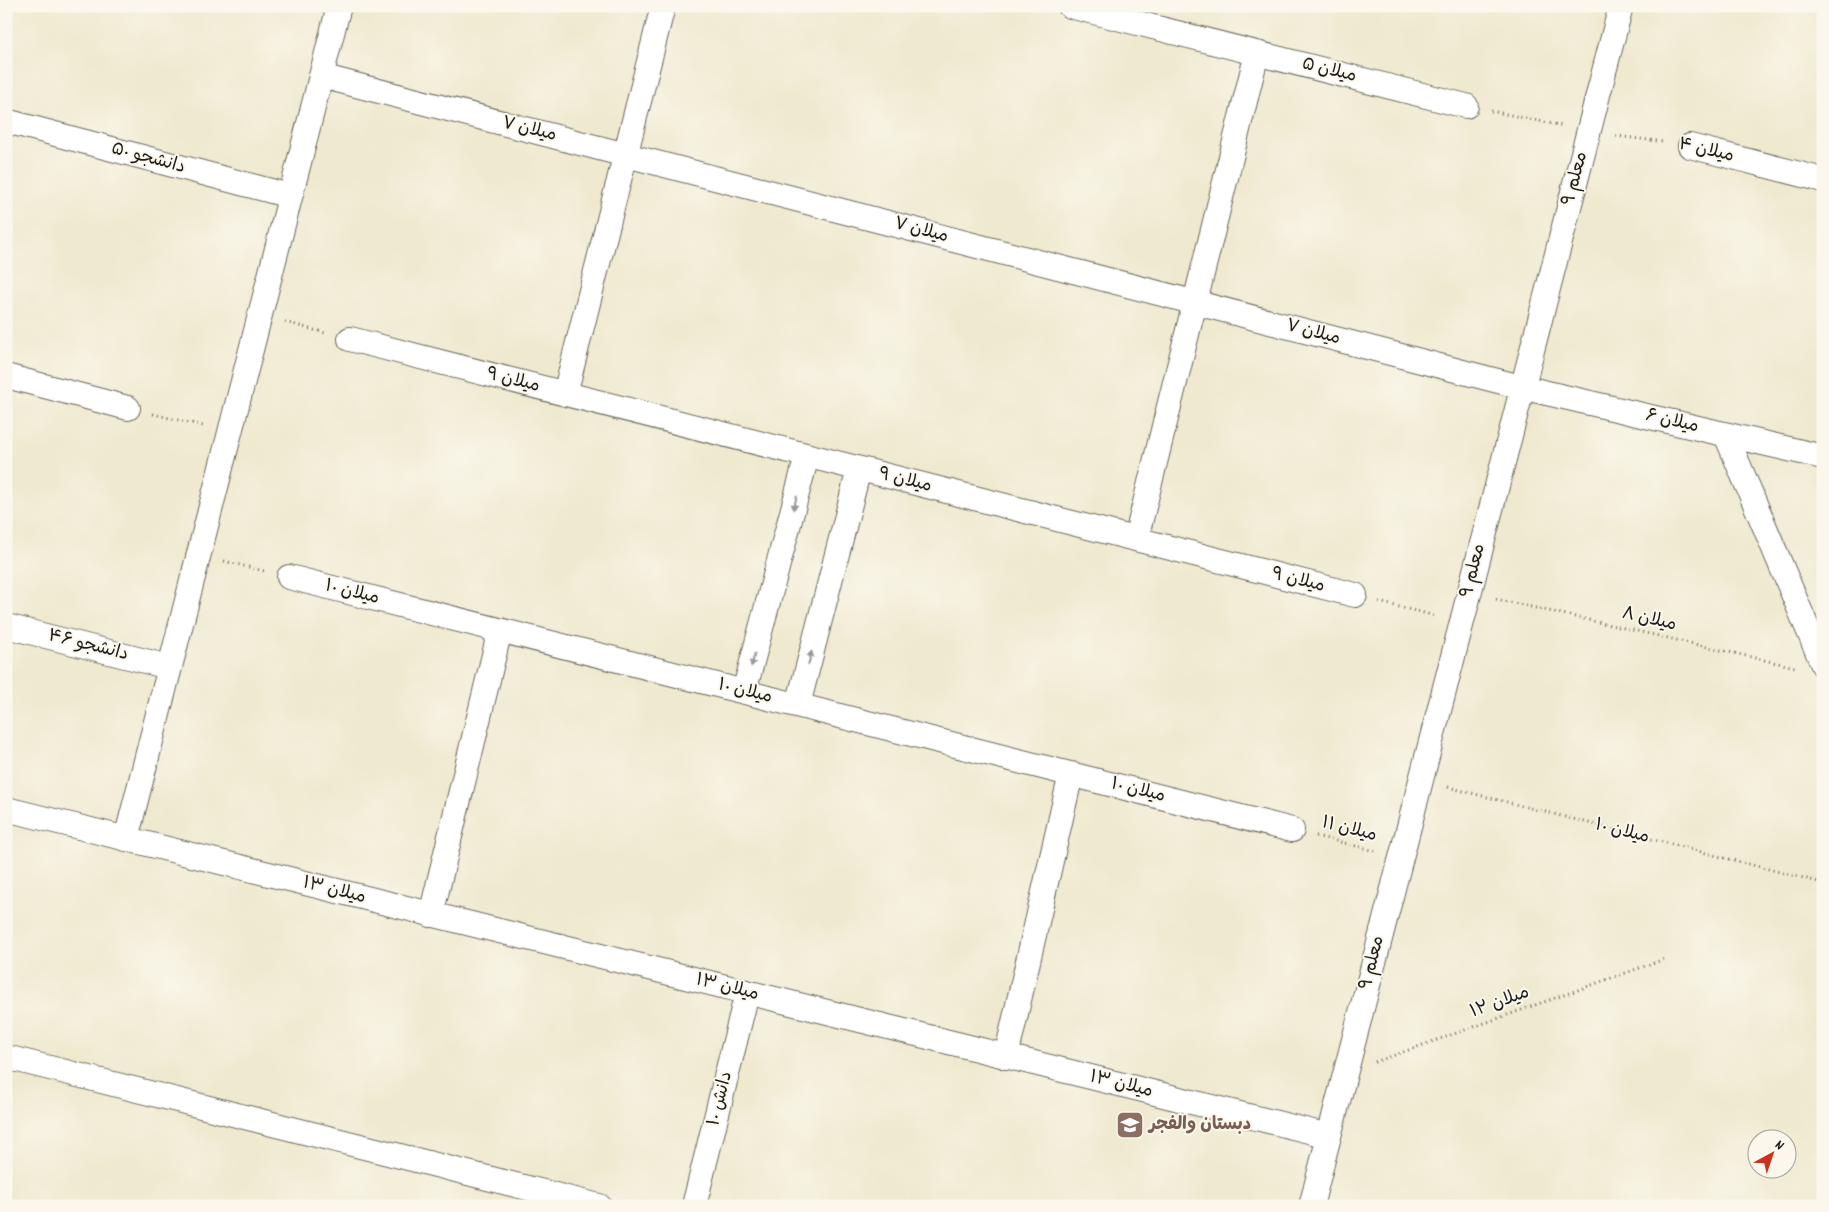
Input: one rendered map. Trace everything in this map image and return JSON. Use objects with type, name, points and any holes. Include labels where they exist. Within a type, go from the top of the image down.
[{"type":"street","points":[[126,839],[339,6]]},
{"type":"street","points":[[564,394],[663,6]]},
{"type":"street","name":"میلان ۵","points":[[1070,6],[1466,106]]},
{"type":"street","name":"معلم ۹","points":[[1311,1206],[1620,6]]},
{"type":"street","points":[[1136,540],[1257,53]]},
{"type":"street","name":"میلان ۷","points":[[321,76],[1521,387]]},
{"type":"street","name":"دانشجو ۵۰","points":[[6,121],[290,196]]},
{"type":"street","name":"میلان ۴","points":[[1690,146],[1822,179]]},
{"type":"street","name":"میلان ۹","points":[[350,339],[1355,596]]},
{"type":"street","points":[[6,376],[128,408]]},
{"type":"street","name":"میلان ۶","points":[[1521,387],[1823,457]]},
{"type":"street","points":[[1726,434],[1813,667]]},
{"type":"street","points":[[744,692],[808,456]]},
{"type":"street","points":[[798,705],[859,469]]},
{"type":"street","name":"میلان ۱۰","points":[[288,577],[1292,830]]},
{"type":"street","name":"دانشجو ۴۶","points":[[6,626],[169,667]]},
{"type":"street","points":[[431,915],[500,630]]},
{"type":"street","points":[[1006,1057],[1071,774]]},
{"type":"street","name":"میلان ۱۳","points":[[6,810],[1329,1136]]},
{"type":"street","name":"دانش ۱۰","points":[[694,1206],[747,993]]},
{"type":"street","points":[[6,1057],[599,1206]]},
{"type":"path","points":[[1466,106],[1588,132]]},
{"type":"path","name":"میلان ۴","points":[[1588,132],[1690,146]]},
{"type":"path","points":[[260,316],[350,339]]},
{"type":"path","points":[[128,408],[230,433]]},
{"type":"path","points":[[198,554],[288,577]]},
{"type":"path","name":"میلان ۸","points":[[1469,593],[1813,667]]},
{"type":"path","points":[[1355,596],[1461,622]]},
{"type":"path","name":"میلان ۱۰","points":[[1420,780],[1819,882],[1823,879]]},
{"type":"path","name":"میلان ۱۱","points":[[1292,830],[1401,857]]},
{"type":"path","name":"میلان ۱۲","points":[[1345,1072],[1665,959]]},
{"type":"place","name":"دبستان والفجر","points":[[1130,1125]]}]
